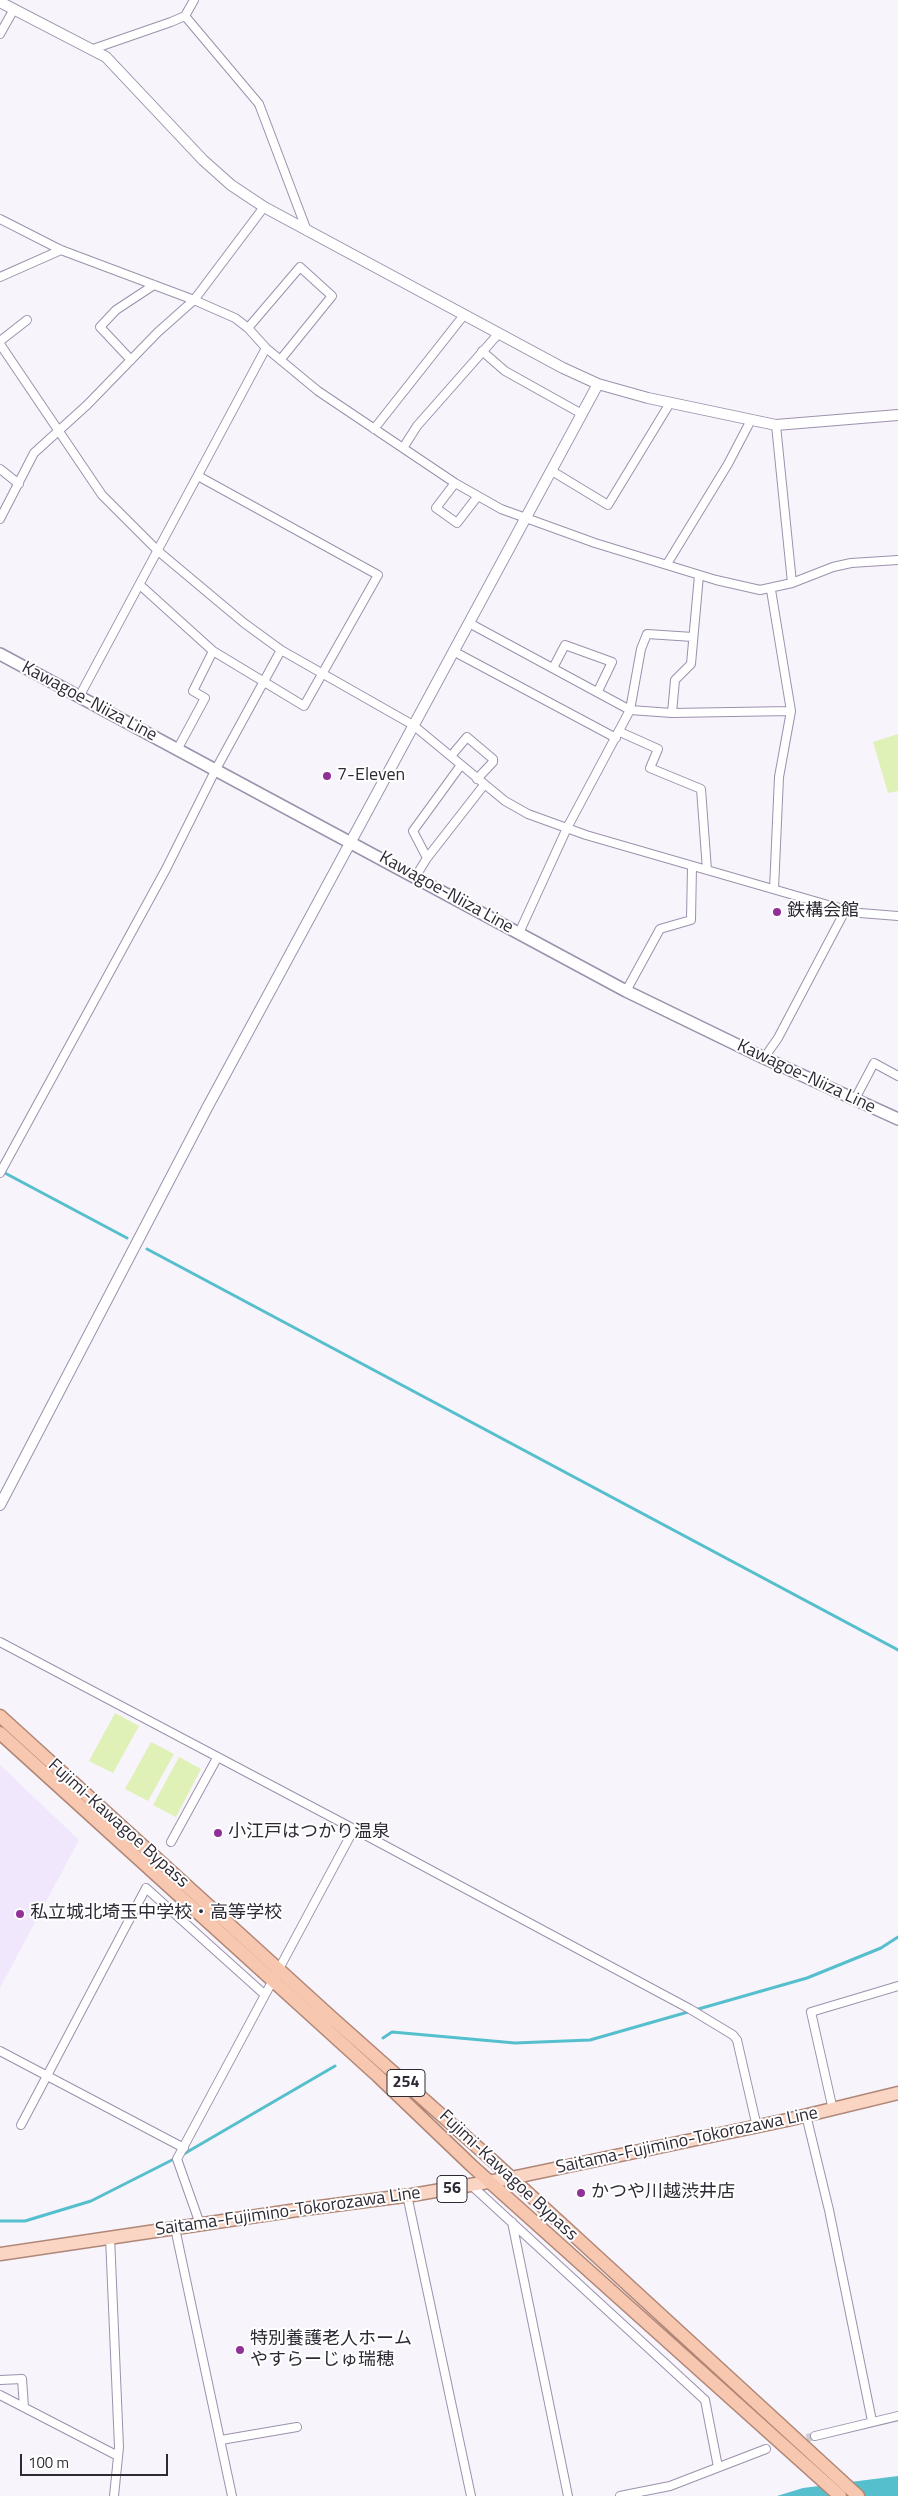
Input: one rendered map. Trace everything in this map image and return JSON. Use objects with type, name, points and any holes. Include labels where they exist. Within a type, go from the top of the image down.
[{"type":"highway","name":"Fujimi-Kawagoe Bypass","points":[[0,1716],[275,1974],[490,2182],[840,2496]]},
{"type":"highway","name":"Fujimi-Kawagoe Bypass","points":[[0,1733],[511,2178],[858,2496]]},
{"type":"main road","name":"Kawagoe-Niiza Line","points":[[0,654],[416,876],[626,991],[764,1058],[898,1119]]},
{"type":"main road","name":"Saitama-Fujimino-Tokorozawa Line","points":[[0,2254],[490,2182],[833,2110],[898,2093]]},
{"type":"street","points":[[93,49],[159,27],[185,16],[194,0]]},
{"type":"street","points":[[0,2],[106,57],[231,186],[264,208],[562,368],[598,384],[670,403],[776,425],[898,415]]},
{"type":"street","points":[[0,34],[14,9]]},
{"type":"street","points":[[185,16],[259,104],[307,231]]},
{"type":"street","points":[[0,519],[34,453],[194,300],[264,208]]},
{"type":"street","points":[[0,219],[61,250],[194,300],[235,318],[248,328],[266,348],[318,391],[477,497],[526,518],[595,542],[743,588],[771,590],[833,567],[851,563],[898,560]]},
{"type":"street","points":[[0,277],[61,250]]},
{"type":"street","points":[[248,328],[300,267],[332,296],[281,359]]},
{"type":"street","points":[[131,360],[100,327],[116,310],[154,285]]},
{"type":"street","points":[[374,429],[464,315]]},
{"type":"street","points":[[27,320],[0,342],[58,432],[102,494],[158,551],[244,623],[281,650],[413,725],[484,785],[505,801],[528,814],[566,828],[692,866],[860,913],[898,916]]},
{"type":"street","points":[[403,448],[417,426],[499,333]]},
{"type":"street","points":[[79,697],[266,348]]},
{"type":"street","points":[[482,351],[505,371],[582,414]]},
{"type":"street","points":[[0,1505],[207,1108],[598,384]]},
{"type":"street","points":[[552,471],[608,505],[670,403]]},
{"type":"street","points":[[668,564],[728,464],[751,420]]},
{"type":"street","points":[[776,425],[792,583]]},
{"type":"street","points":[[0,470],[19,484]]},
{"type":"street","points":[[140,585],[213,651],[304,706],[378,575],[198,476]]},
{"type":"street","points":[[455,483],[436,508],[457,523],[477,497]]},
{"type":"street","points":[[672,713],[675,680],[691,664],[699,575]]},
{"type":"street","points":[[771,590],[791,711],[779,777],[774,889]]},
{"type":"street","points":[[468,624],[598,691],[630,710],[672,713],[791,711]]},
{"type":"street","points":[[520,933],[566,828],[630,710],[641,649],[647,634],[693,637]]},
{"type":"street","points":[[553,668],[565,645],[612,662],[598,691]]},
{"type":"street","points":[[0,1173],[166,869],[216,769],[281,650]]},
{"type":"street","points":[[177,750],[205,698],[193,691],[213,651]]},
{"type":"street","points":[[453,652],[618,735],[658,749],[650,768],[701,789],[707,870]]},
{"type":"street","points":[[450,756],[467,738],[493,759],[493,762],[477,779]]},
{"type":"street","points":[[427,858],[413,831],[461,765]]},
{"type":"street","points":[[416,876],[427,858],[484,785]]},
{"type":"street","points":[[626,991],[660,929],[691,920],[692,866]]},
{"type":"street","points":[[764,1058],[778,1038],[846,909]]},
{"type":"street","points":[[855,1099],[874,1063],[898,1076]]},
{"type":"street","points":[[0,1642],[354,1829],[497,1908],[690,2009],[732,2034],[736,2040],[757,2126]]},
{"type":"street","points":[[171,1842],[217,1758]]},
{"type":"street","points":[[200,2224],[177,2159],[354,1829]]},
{"type":"street","points":[[21,2125],[146,1888],[264,1994]]},
{"type":"street","points":[[833,2110],[811,2012],[898,1986]]},
{"type":"street","points":[[0,2050],[184,2148]]},
{"type":"street","points":[[806,2115],[872,2421]]},
{"type":"street","points":[[471,2185],[704,2400],[718,2467]]},
{"type":"street","points":[[407,2195],[471,2496]]},
{"type":"street","points":[[512,2222],[568,2496]]},
{"type":"street","points":[[175,2228],[232,2496]]},
{"type":"street","points":[[110,2237],[119,2447],[116,2455],[114,2496]]},
{"type":"street","points":[[0,2380],[22,2379],[24,2407]]},
{"type":"street","points":[[0,2395],[116,2455]]},
{"type":"street","points":[[815,2436],[898,2416]]},
{"type":"street","points":[[220,2440],[297,2427]]},
{"type":"street","points":[[620,2496],[670,2486],[766,2449]]},
{"type":"shaded area","name":"私立城北埼玉中学校・高等学校","points":[[0,1765],[79,1840],[0,1988]]},
{"type":"green space","points":[[898,734],[898,791],[888,793],[873,742]]},
{"type":"green space","points":[[115,1713],[139,1726],[113,1773],[89,1761]]},
{"type":"green space","points":[[151,1742],[174,1754],[148,1801],[125,1789]]},
{"type":"green space","points":[[179,1757],[201,1769],[176,1817],[153,1805]]},
{"type":"water","points":[[898,2476],[898,2496],[777,2496],[803,2488]]},
{"type":"waterway","points":[[3,1172],[127,1238]]},
{"type":"waterway","points":[[147,1249],[898,1650]]},
{"type":"waterway","points":[[383,2038],[392,2032],[515,2043],[590,2040],[807,1978],[881,1948],[898,1937]]},
{"type":"waterway","points":[[182,2155],[335,2066]]},
{"type":"waterway","points":[[0,2221],[25,2221],[91,2201],[176,2158]]},
{"type":"tunnel","points":[[795,2441],[815,2436]]},
{"type":"place","name":"7-Eleven","points":[[327,776]]},
{"type":"place","name":"鉄構会館","points":[[777,912]]},
{"type":"place","name":"小江戸はつかり温泉","points":[[218,1833]]},
{"type":"place","name":"私立城北埼玉中学校・高等学校","points":[[20,1914]]},
{"type":"place","name":"かつや川越渋井店","points":[[581,2193]]},
{"type":"place","name":"特別養護老人ホーム やすらーじゅ瑞穂","points":[[240,2350]]}]
